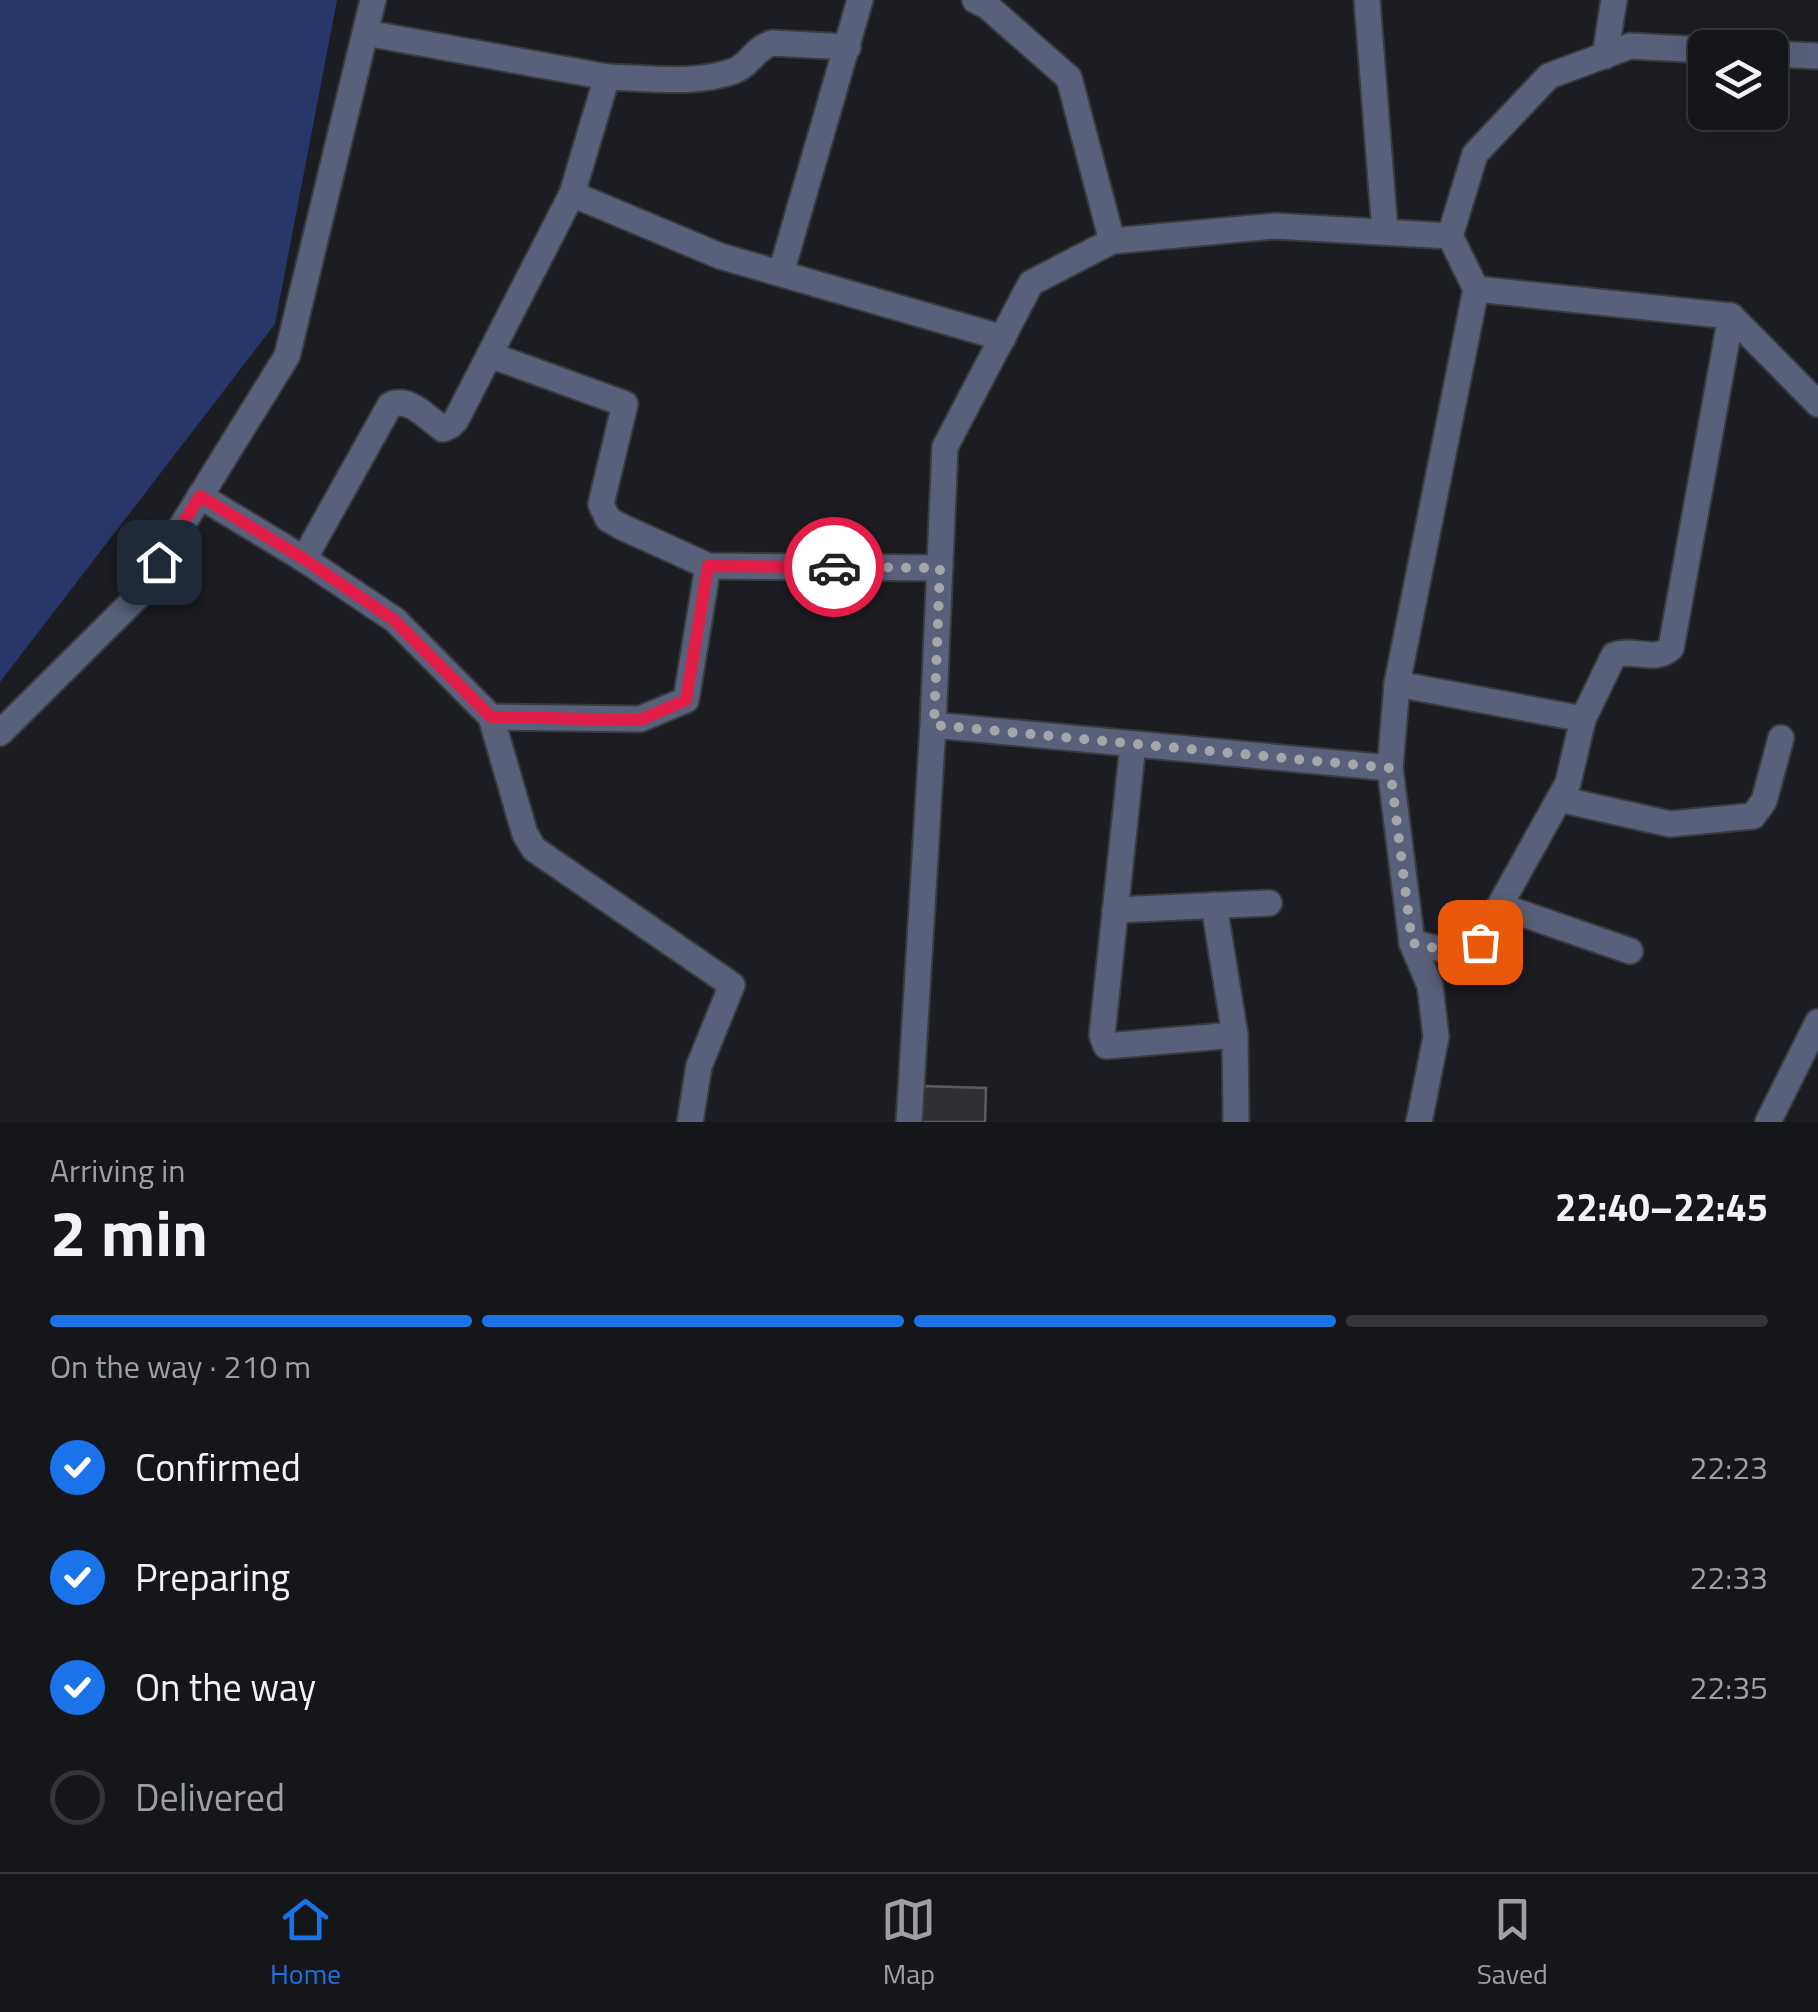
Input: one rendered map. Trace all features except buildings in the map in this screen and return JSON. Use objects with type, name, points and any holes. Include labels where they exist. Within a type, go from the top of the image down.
[{"type":"street","points":[[0,733],[138,595],[288,356],[372,0]]},
{"type":"street","points":[[781,274],[860,0]]},
{"type":"street","points":[[975,0],[988,6],[1069,78],[1112,241]]},
{"type":"street","points":[[1367,0],[1385,232]]},
{"type":"street","points":[[1604,56],[1614,0]]},
{"type":"street","points":[[366,33],[607,77],[704,79],[740,69],[760,47],[772,43],[848,47]]},
{"type":"street","points":[[1419,1122],[1436,1038],[1430,986],[1412,943],[1390,768],[1396,684],[1476,289],[1450,236],[1475,154],[1549,76],[1630,46],[1688,49]]},
{"type":"street","points":[[1788,55],[1818,56]]},
{"type":"street","points":[[304,559],[390,405],[406,402],[443,429],[456,420],[572,194],[607,77]]},
{"type":"street","points":[[572,194],[720,256],[1004,338]]},
{"type":"street","points":[[909,1122],[934,725],[945,447],[1030,283],[1112,241],[1275,226],[1450,236]]},
{"type":"street","points":[[1476,289],[1731,316],[1818,404]]},
{"type":"street","points":[[1412,943],[1451,951],[1467,950],[1480,942],[1568,783],[1582,720],[1614,655],[1632,652],[1654,656],[1672,648],[1731,316]]},
{"type":"street","points":[[490,355],[625,404],[601,504],[608,519],[708,566],[940,568]]},
{"type":"street","points":[[200,496],[394,620],[491,717],[525,834],[534,849],[732,985],[699,1066],[690,1122]]},
{"type":"street","points":[[491,717],[640,720],[686,700],[708,566]]},
{"type":"street","points":[[1396,684],[1582,720]]},
{"type":"street","points":[[934,725],[1390,768]]},
{"type":"street","points":[[1559,798],[1670,824],[1753,816],[1764,800],[1782,738]]},
{"type":"street","points":[[1133,744],[1102,1035],[1106,1046],[1235,1034]]},
{"type":"street","points":[[1115,910],[1269,903]]},
{"type":"street","points":[[1214,905],[1235,1034],[1236,1122]]},
{"type":"street","points":[[1500,906],[1630,951]]},
{"type":"street","points":[[1768,1122],[1818,1022]]},
{"type":"shaded area","points":[[0,0],[337,0],[275,324],[0,682]]},
{"type":"way so far","points":[[834,567],[940,568],[934,725],[1390,768],[1412,943],[1451,951],[1467,950],[1480,942]]},
{"type":"route","points":[[159,562],[200,496],[394,620],[491,717],[640,720],[686,700],[708,566],[834,567]]}]
